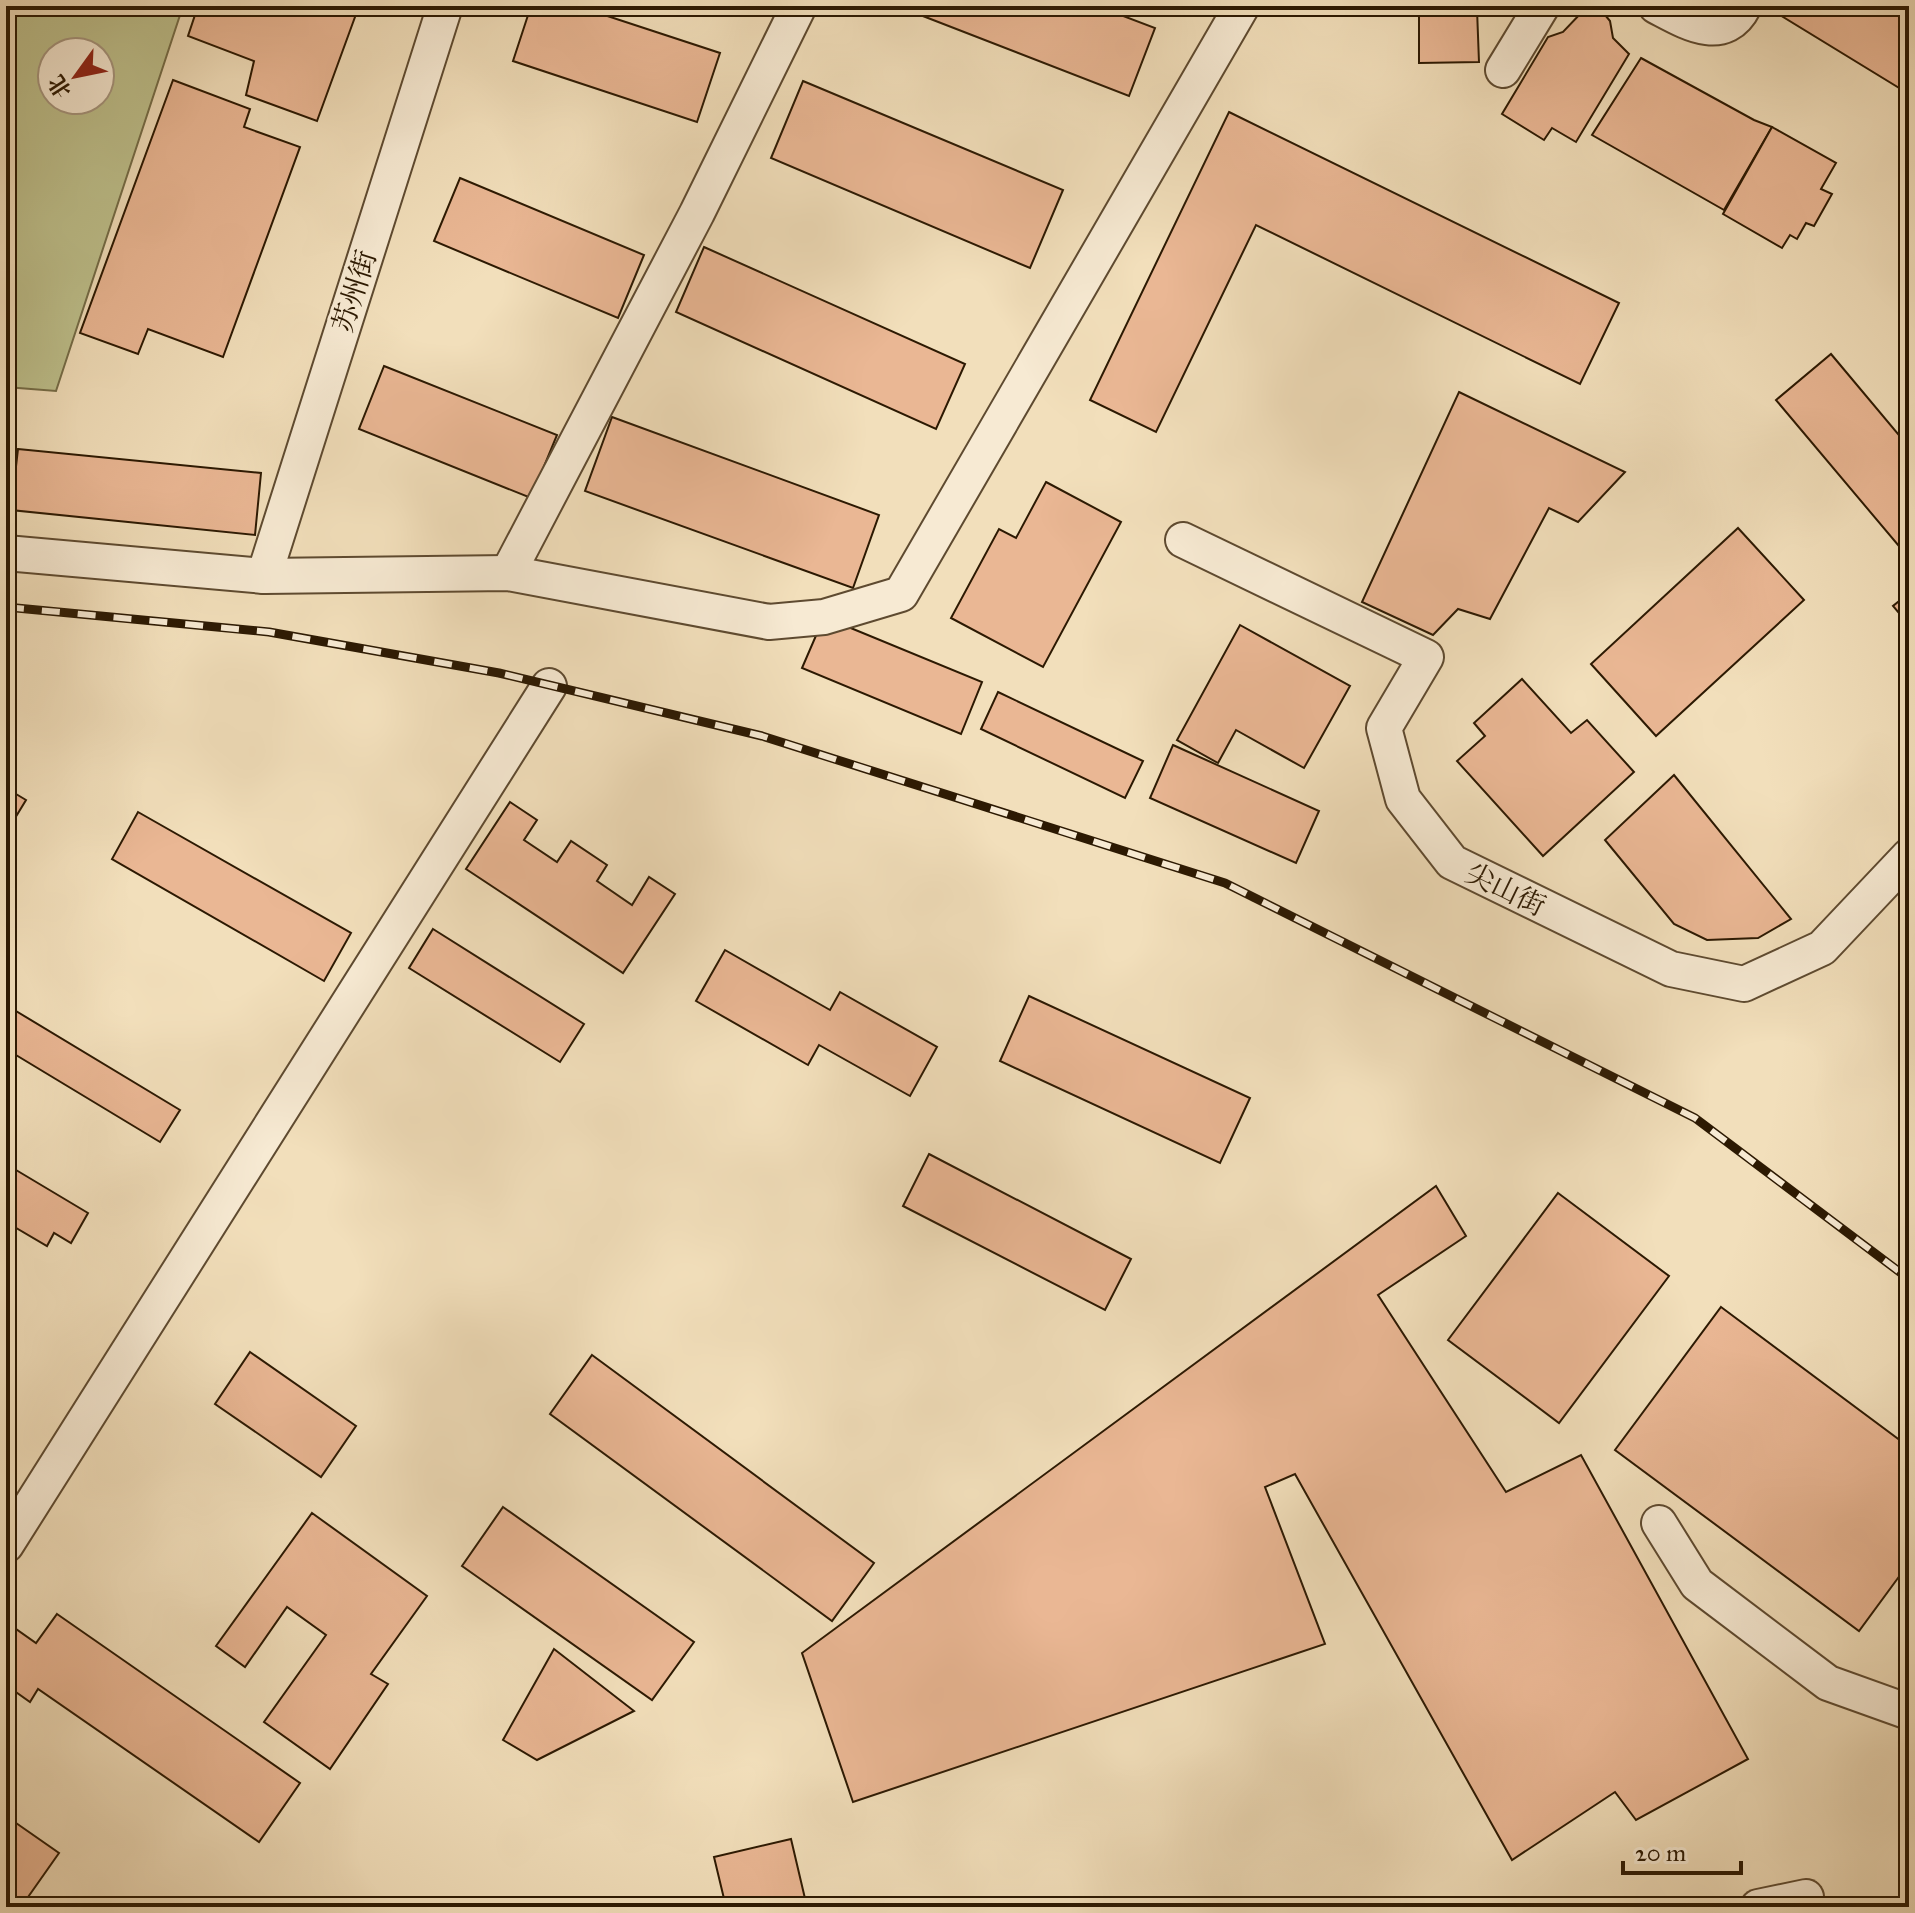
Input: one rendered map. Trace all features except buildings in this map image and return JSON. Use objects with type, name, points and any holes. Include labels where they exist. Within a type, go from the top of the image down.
[{"type":"street","name":"苏州街","points":[[264,576],[445,6]]},
{"type":"street","points":[[508,573],[697,213],[799,6]]},
{"type":"street","points":[[1503,70],[1542,6]]},
{"type":"street","points":[[1656,6],[1692,25],[1721,28],[1738,17],[1744,6]]},
{"type":"street","points":[[6,553],[264,576],[508,573],[769,622],[824,617],[901,594],[1235,8]]},
{"type":"street","name":"尖山街","points":[[1183,540],[1426,657],[1384,728],[1403,799],[1452,862],[1671,969],[1744,984],[1822,948],[1909,856]]},
{"type":"street","points":[[6,1545],[549,686]]},
{"type":"street","points":[[1659,1523],[1697,1584],[1828,1683],[1909,1712]]},
{"type":"street","points":[[1758,1907],[1806,1897]]},
{"type":"green space","points":[[6,6],[183,6],[56,391],[6,387]]},
{"type":"railway","points":[[6,607],[269,632],[499,673],[762,736],[1225,883],[1695,1118],[1909,1279]]}]
